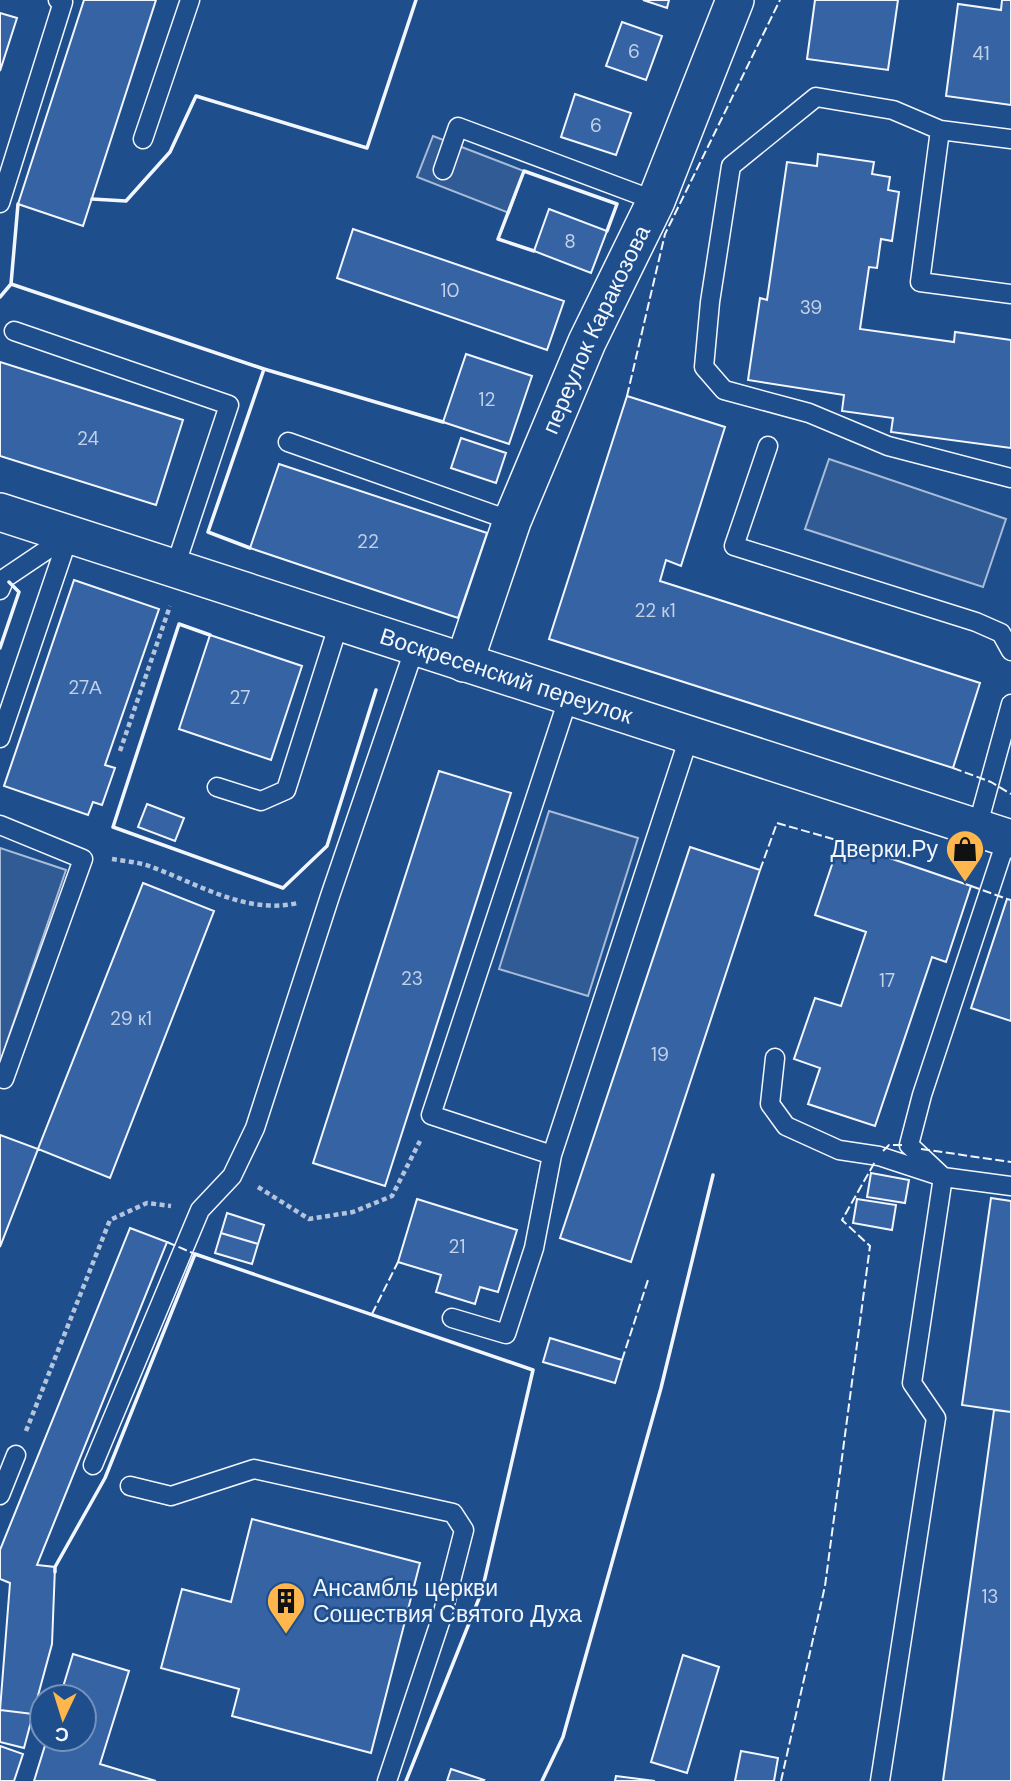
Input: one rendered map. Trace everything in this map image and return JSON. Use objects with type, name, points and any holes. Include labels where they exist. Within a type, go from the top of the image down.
[{"type":"street","name":"переулок Каракозова","points":[[464,663],[512,521],[586,342],[656,201],[736,0]]},
{"type":"street","name":"Воскресенский переулок","points":[[0,512],[69,535],[173,586],[339,623],[998,835]]},
{"type":"lane","points":[[0,203],[63,2],[58,0]]},
{"type":"lane","points":[[143,139],[190,0]]},
{"type":"lane","points":[[1011,139],[940,130],[893,110],[816,97],[731,166],[710,302],[704,367],[724,390],[809,413],[887,446],[1011,478]]},
{"type":"lane","points":[[443,170],[458,127],[656,201]]},
{"type":"lane","points":[[940,130],[920,282],[1011,294]]},
{"type":"lane","points":[[13,331],[229,405],[173,586]]},
{"type":"lane","points":[[288,442],[512,521]]},
{"type":"lane","points":[[768,446],[734,546],[976,622],[1002,634],[1011,651]]},
{"type":"lane","points":[[0,590],[5,578],[69,535]]},
{"type":"lane","points":[[0,738],[69,535]]},
{"type":"lane","points":[[218,787],[261,801],[286,790],[339,623]]},
{"type":"lane","points":[[93,1465],[200,1210],[232,1176],[255,1128],[330,896],[415,648]]},
{"type":"lane","points":[[552,1155],[431,1115],[569,696]]},
{"type":"lane","points":[[943,1177],[909,1145],[998,835],[1011,704]]},
{"type":"lane","points":[[452,1318],[506,1334],[534,1248],[552,1155],[690,734]]},
{"type":"lane","points":[[0,825],[83,859],[4,1079],[0,1078]]},
{"type":"lane","points":[[775,1058],[770,1104],[786,1126],[839,1150],[879,1156],[943,1177],[1011,1186]]},
{"type":"lane","points":[[880,1781],[936,1418],[912,1383],[943,1177]]},
{"type":"lane","points":[[0,1495],[16,1455]]},
{"type":"lane","points":[[130,1486],[172,1496],[254,1469],[453,1513],[464,1530],[442,1616],[387,1781]]},
{"type":"path","points":[[120,751],[173,586]]},
{"type":"path","points":[[83,859],[109,858],[147,865],[226,898],[280,907],[330,896]]},
{"type":"path","points":[[232,1176],[265,1190],[309,1219],[353,1212],[392,1196],[431,1115]]},
{"type":"path","points":[[16,1455],[110,1220],[148,1203],[200,1210]]},
{"type":"shaded area","points":[[433,136],[524,171],[509,213],[417,177]]},
{"type":"shaded area","points":[[829,459],[1006,519],[983,587],[805,529]]},
{"type":"shaded area","points":[[549,811],[638,838],[588,996],[499,969]]},
{"type":"shaded area","points":[[0,848],[66,870],[1,1059],[0,1059]]},
{"type":"building","points":[[84,0],[156,0],[83,226],[18,204]]},
{"type":"building","points":[[643,0],[669,0],[667,8]]},
{"type":"building","points":[[815,0],[898,0],[888,70],[807,59]]},
{"type":"building","points":[[1002,0],[1011,0],[1011,105],[946,96],[958,4],[1001,10]]},
{"type":"building","points":[[0,13],[17,18],[0,71]]},
{"type":"building","points":[[622,22],[662,36],[646,80],[606,66]]},
{"type":"building","points":[[575,94],[631,113],[616,155],[561,137]]},
{"type":"building","points":[[818,154],[874,162],[872,174],[890,177],[888,190],[899,192],[892,241],[881,239],[877,268],[869,267],[860,329],[954,342],[955,332],[1011,340],[1011,448],[891,432],[893,418],[842,411],[844,395],[748,380],[760,298],[767,300],[787,162],[817,166]]},
{"type":"building","points":[[549,209],[607,231],[591,273],[534,251]]},
{"type":"building","points":[[353,229],[564,301],[547,350],[337,278]]},
{"type":"building","points":[[466,354],[532,376],[509,444],[443,422]]},
{"type":"building","points":[[0,362],[183,420],[156,505],[0,456]]},
{"type":"building","points":[[627,396],[725,427],[681,566],[666,560],[660,581],[980,683],[953,768],[549,639]]},
{"type":"building","points":[[461,438],[506,453],[496,483],[451,468]]},
{"type":"building","points":[[279,464],[487,533],[458,618],[250,548]]},
{"type":"building","points":[[74,580],[159,609],[105,765],[115,768],[102,805],[93,802],[88,815],[4,786]]},
{"type":"building","points":[[210,635],[302,666],[271,760],[179,729]]},
{"type":"building","points":[[439,771],[511,793],[385,1186],[313,1163]]},
{"type":"building","points":[[147,804],[184,818],[175,841],[138,827]]},
{"type":"building","points":[[840,841],[971,886],[946,962],[932,957],[875,1126],[808,1104],[820,1068],[794,1059],[815,998],[841,1006],[866,932],[815,915]]},
{"type":"building","points":[[690,847],[760,870],[631,1262],[560,1238]]},
{"type":"building","points":[[143,883],[214,911],[110,1178],[38,1149]]},
{"type":"building","points":[[1007,899],[1011,900],[1011,1021],[971,1008]]},
{"type":"building","points":[[0,1135],[38,1149],[0,1247]]},
{"type":"building","points":[[871,1173],[909,1180],[905,1203],[867,1197]]},
{"type":"building","points":[[991,1198],[1011,1201],[1011,1412],[962,1405]]},
{"type":"building","points":[[417,1199],[517,1230],[498,1292],[480,1287],[475,1304],[436,1292],[441,1275],[398,1262]]},
{"type":"building","points":[[857,1199],[896,1205],[892,1230],[853,1223]]},
{"type":"building","points":[[227,1213],[264,1225],[258,1244],[221,1233]]},
{"type":"building","points":[[130,1228],[167,1242],[37,1565],[55,1567],[52,1644],[41,1683],[28,1683],[28,1713],[0,1710],[10,1583],[0,1579],[0,1550]]},
{"type":"building","points":[[221,1233],[258,1244],[252,1264],[215,1253]]},
{"type":"building","points":[[550,1338],[622,1360],[615,1383],[543,1362]]},
{"type":"building","points":[[994,1410],[1011,1412],[1011,1781],[943,1781]]},
{"type":"building","name":"Ансамбль церкви Сошествия Святого Духа","points":[[252,1519],[420,1563],[371,1753],[232,1716],[239,1689],[161,1668],[182,1589],[231,1602]]},
{"type":"building","points":[[73,1654],[129,1671],[100,1764],[156,1781],[34,1781],[43,1753],[98,1753],[98,1683],[64,1683]]},
{"type":"building","points":[[683,1655],[719,1667],[687,1773],[651,1762]]},
{"type":"building","points":[[0,1710],[28,1713],[28,1733],[24,1748],[0,1742]]},
{"type":"building","points":[[0,1746],[23,1754],[14,1781],[0,1781]]},
{"type":"building","points":[[741,1751],[778,1758],[774,1781],[735,1781]]},
{"type":"building","points":[[451,1769],[484,1780],[447,1781]]},
{"type":"building","points":[[616,1776],[655,1781],[615,1781]]},
{"type":"fence","points":[[627,396],[665,234],[780,0]]},
{"type":"fence","points":[[953,768],[991,782],[1011,794]]},
{"type":"fence","points":[[760,870],[777,823],[840,841]]},
{"type":"fence","points":[[971,886],[1007,899]]},
{"type":"fence","points":[[883,1151],[889,1145],[904,1145]]},
{"type":"fence","points":[[921,1149],[1011,1162]]},
{"type":"fence","points":[[781,1781],[825,1586],[870,1246],[842,1220],[876,1160]]},
{"type":"fence","points":[[167,1242],[195,1254]]},
{"type":"fence","points":[[372,1314],[398,1262]]},
{"type":"fence","points":[[622,1360],[648,1280]]},
{"type":"wall","points":[[92,199],[126,201],[170,152],[196,96],[367,148],[416,0]]},
{"type":"wall","points":[[534,251],[498,239],[524,171],[617,204],[607,231]]},
{"type":"wall","points":[[18,204],[11,284],[264,369],[443,422]]},
{"type":"wall","points":[[0,297],[11,284]]},
{"type":"wall","points":[[250,548],[208,532],[264,369]]},
{"type":"wall","points":[[0,648],[19,592],[9,582]]},
{"type":"wall","points":[[210,635],[179,624],[113,827],[283,888],[327,846],[376,690]]},
{"type":"wall","points":[[542,1781],[563,1737],[661,1388],[713,1175]]},
{"type":"wall","points":[[55,1572],[55,1567],[105,1478],[195,1254],[533,1370],[482,1591],[406,1781]]},
{"type":"place","name":"Дверки.Ру","points":[[965,883]]},
{"type":"place","name":"Ансамбль церкви Сошествия Святого Духа","points":[[286,1635]]}]
